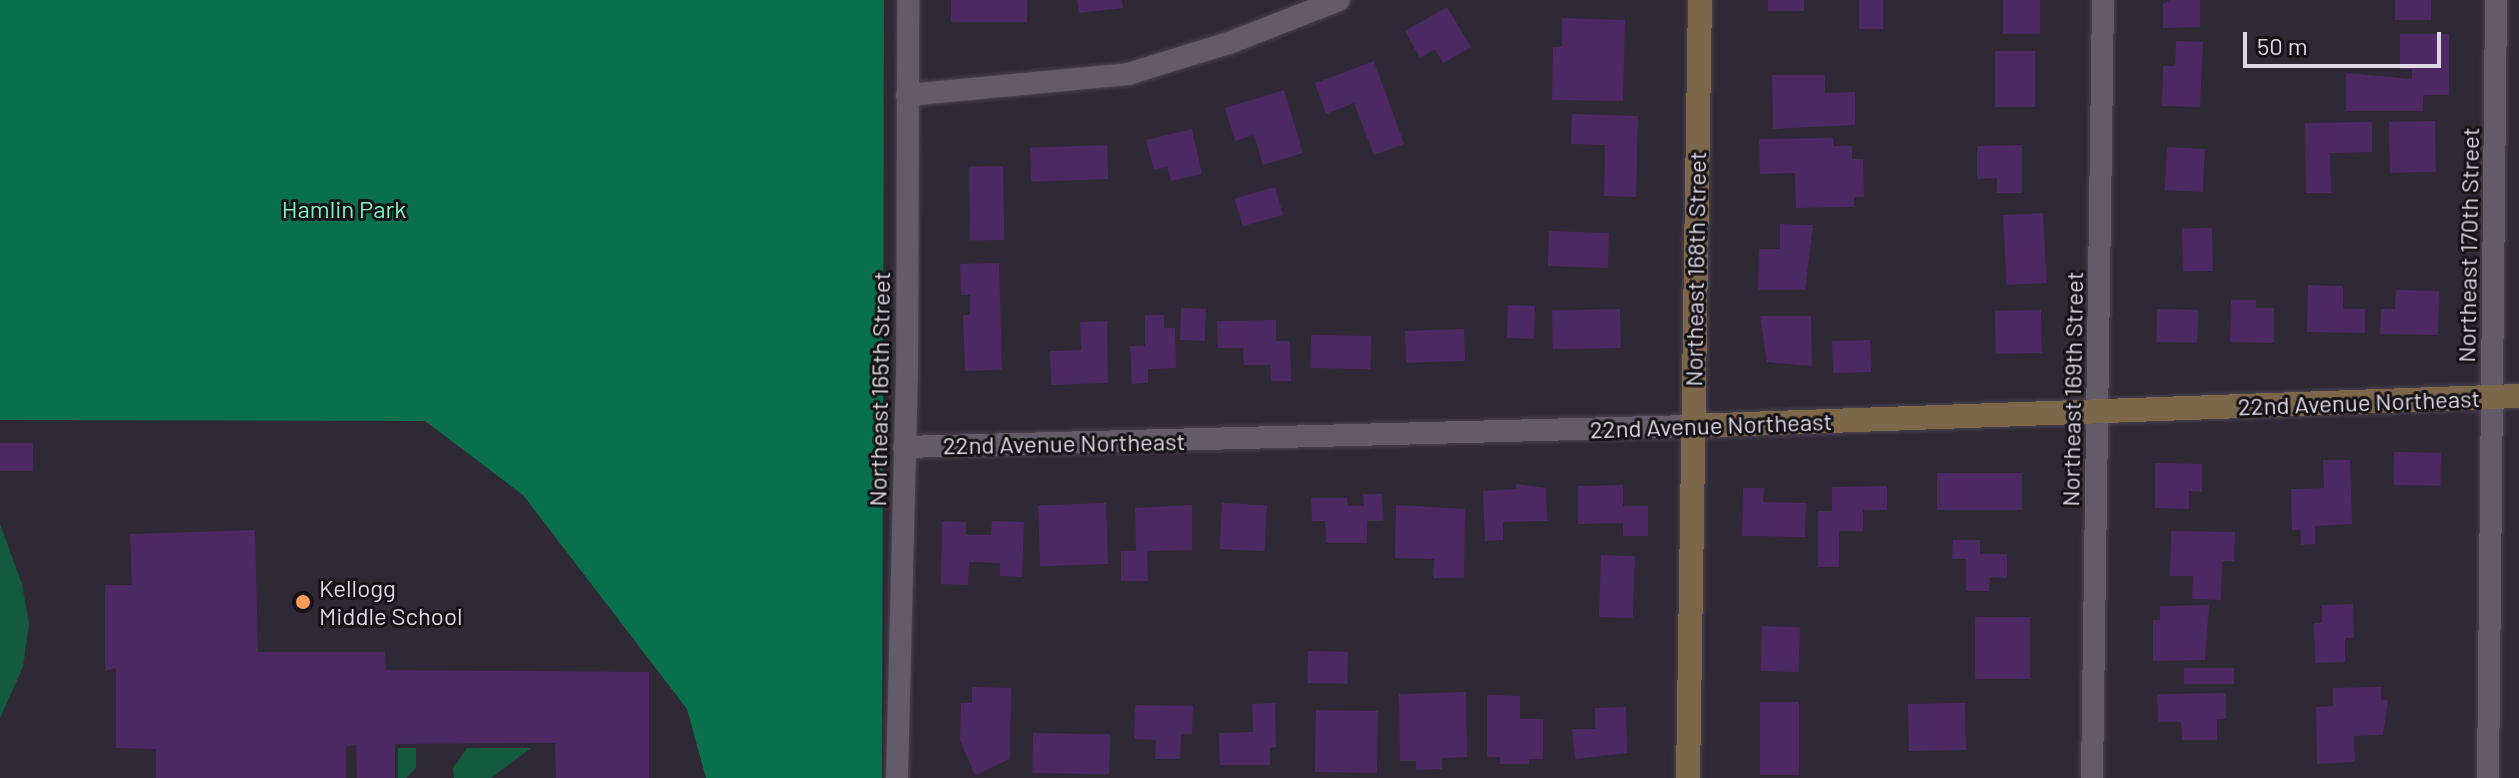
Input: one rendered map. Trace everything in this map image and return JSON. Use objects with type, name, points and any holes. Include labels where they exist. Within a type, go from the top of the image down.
[{"type":"street","name":"Northeast 165th Street","points":[[897,778],[908,0]]},
{"type":"street","points":[[907,95],[1128,74],[1339,0]]},
{"type":"street","name":"Northeast 168th Street","points":[[1688,778],[1700,0]]},
{"type":"street","name":"Northeast 169th Street","points":[[2092,778],[2103,0]]},
{"type":"street","name":"Northeast 170th Street","points":[[2488,778],[2496,0]]},
{"type":"street","name":"22nd Avenue Northeast","points":[[904,447],[1692,426],[2519,396]]},
{"type":"green space","name":"Hamlin Park","points":[[0,0],[884,0],[882,778],[706,778],[687,709],[523,495],[425,421],[0,420]]},
{"type":"green space","points":[[0,524],[22,584],[29,624],[23,667],[0,718]]},
{"type":"green space","points":[[398,748],[416,748],[416,768],[406,778],[398,778]]},
{"type":"green space","points":[[467,748],[531,748],[491,778],[454,778],[453,768]]},
{"type":"building","points":[[951,0],[1027,0],[1027,22],[951,22]]},
{"type":"building","points":[[1077,0],[1122,0],[1123,8],[1079,13]]},
{"type":"building","points":[[1768,0],[1804,0],[1804,11],[1768,11]]},
{"type":"building","points":[[1859,0],[1883,0],[1883,29],[1859,29]]},
{"type":"building","points":[[2003,0],[2040,0],[2040,34],[2003,34]]},
{"type":"building","points":[[2170,0],[2200,0],[2200,27],[2163,28],[2163,4]]},
{"type":"building","points":[[2395,0],[2431,0],[2431,20],[2395,20]]},
{"type":"building","points":[[1447,7],[1471,47],[1443,63],[1435,49],[1420,58],[1405,31]]},
{"type":"building","points":[[1562,18],[1625,20],[1623,101],[1552,100],[1553,47],[1562,47]]},
{"type":"building","points":[[2400,34],[2449,34],[2449,95],[2423,95],[2423,111],[2346,111],[2346,73],[2412,79],[2412,69],[2400,69]]},
{"type":"building","points":[[2176,41],[2203,42],[2200,107],[2162,106],[2163,66],[2175,66]]},
{"type":"building","points":[[1995,51],[2035,51],[2035,107],[1995,107]]},
{"type":"building","points":[[1374,61],[1404,144],[1374,155],[1354,103],[1326,114],[1315,83]]},
{"type":"building","points":[[1772,75],[1825,75],[1825,93],[1855,92],[1855,125],[1773,129]]},
{"type":"building","points":[[1284,90],[1303,153],[1263,165],[1254,135],[1235,141],[1225,108]]},
{"type":"building","points":[[1572,114],[1638,116],[1636,197],[1604,196],[1605,145],[1571,144]]},
{"type":"building","points":[[2435,121],[2436,172],[2390,173],[2389,122]]},
{"type":"building","points":[[2372,122],[2372,152],[2330,153],[2331,193],[2306,193],[2305,123]]},
{"type":"building","points":[[1192,129],[1202,174],[1171,181],[1167,167],[1154,170],[1146,140]]},
{"type":"building","points":[[1833,138],[1833,146],[1852,146],[1852,159],[1863,159],[1864,197],[1854,197],[1854,207],[1796,208],[1795,173],[1760,174],[1759,139]]},
{"type":"building","points":[[1107,145],[1108,179],[1031,182],[1030,148]]},
{"type":"building","points":[[2022,145],[2022,193],[1997,193],[1997,178],[1977,179],[1977,146]]},
{"type":"building","points":[[2167,147],[2205,149],[2203,192],[2165,190]]},
{"type":"building","points":[[1003,166],[1004,240],[970,241],[969,167]]},
{"type":"building","points":[[1275,187],[1283,215],[1243,226],[1235,199]]},
{"type":"building","points":[[2043,213],[2047,283],[2007,285],[2003,215]]},
{"type":"building","points":[[1780,224],[1813,225],[1805,290],[1758,290],[1759,249],[1780,249]]},
{"type":"building","points":[[2212,228],[2213,271],[2183,272],[2182,229]]},
{"type":"building","points":[[1549,231],[1609,233],[1608,268],[1548,266]]},
{"type":"building","points":[[999,263],[1002,370],[965,371],[963,315],[970,315],[970,295],[961,295],[960,264]]},
{"type":"building","points":[[2308,285],[2343,286],[2343,309],[2365,309],[2365,333],[2307,332]]},
{"type":"building","points":[[2396,290],[2439,291],[2438,335],[2380,334],[2381,309],[2395,309]]},
{"type":"building","points":[[2231,300],[2256,300],[2256,308],[2274,308],[2274,343],[2230,342]]},
{"type":"building","points":[[1508,305],[1535,306],[1534,339],[1507,338]]},
{"type":"building","points":[[1181,308],[1206,309],[1205,341],[1180,340]]},
{"type":"building","points":[[1620,309],[1621,348],[1553,349],[1552,310]]},
{"type":"building","points":[[2157,309],[2198,310],[2197,343],[2156,342]]},
{"type":"building","points":[[2041,310],[2042,353],[1996,354],[1995,311]]},
{"type":"building","points":[[1145,315],[1164,315],[1164,328],[1175,328],[1176,368],[1148,369],[1148,383],[1132,384],[1130,346],[1145,346]]},
{"type":"building","points":[[1760,316],[1811,316],[1812,366],[1767,362]]},
{"type":"building","points":[[1276,320],[1276,341],[1290,341],[1291,381],[1271,381],[1270,365],[1244,365],[1243,348],[1218,348],[1217,321]]},
{"type":"building","points":[[1107,321],[1108,383],[1051,385],[1050,351],[1081,350],[1080,322]]},
{"type":"building","points":[[1464,329],[1465,361],[1406,363],[1405,331]]},
{"type":"building","points":[[1311,335],[1371,336],[1370,369],[1310,368]]},
{"type":"building","points":[[1870,340],[1871,372],[1833,373],[1832,341]]},
{"type":"building","points":[[0,443],[33,443],[33,471],[0,471]]},
{"type":"building","points":[[2394,452],[2441,453],[2440,486],[2393,485]]},
{"type":"building","points":[[2323,460],[2350,460],[2352,524],[2315,526],[2315,544],[2301,545],[2300,530],[2292,530],[2291,489],[2324,488]]},
{"type":"building","points":[[2155,463],[2202,464],[2202,492],[2189,491],[2189,509],[2155,508]]},
{"type":"building","points":[[1937,473],[2022,473],[2022,510],[1937,510]]},
{"type":"building","points":[[1516,484],[1546,488],[1547,521],[1503,522],[1503,540],[1485,541],[1483,491],[1516,489]]},
{"type":"building","points":[[1623,485],[1623,506],[1648,506],[1648,536],[1623,536],[1623,523],[1578,524],[1578,486]]},
{"type":"building","points":[[1887,486],[1887,510],[1863,510],[1863,531],[1839,531],[1839,567],[1818,567],[1818,511],[1832,511],[1832,487]]},
{"type":"building","points":[[1743,488],[1764,488],[1763,502],[1806,503],[1805,537],[1742,536]]},
{"type":"building","points":[[1363,494],[1382,494],[1383,521],[1367,521],[1367,543],[1326,543],[1325,521],[1312,521],[1311,498],[1347,498],[1348,506],[1364,506]]},
{"type":"building","points":[[1106,503],[1108,564],[1040,566],[1038,505]]},
{"type":"building","points":[[1222,503],[1267,505],[1265,551],[1220,549]]},
{"type":"building","points":[[1192,505],[1192,550],[1147,551],[1148,581],[1121,581],[1121,551],[1136,551],[1135,508]]},
{"type":"building","points":[[1396,505],[1465,509],[1464,578],[1433,578],[1434,559],[1395,558]]},
{"type":"building","points":[[942,521],[966,522],[966,535],[991,535],[992,521],[1024,522],[1022,577],[1000,576],[1000,563],[969,562],[968,585],[941,584]]},
{"type":"building","points":[[255,530],[258,652],[385,652],[386,670],[649,672],[649,778],[556,778],[555,743],[395,744],[395,778],[357,778],[356,745],[346,746],[346,778],[156,778],[156,749],[116,748],[116,668],[105,671],[105,585],[132,585],[130,534]]},
{"type":"building","points":[[2171,531],[2235,532],[2234,561],[2222,561],[2221,600],[2192,599],[2193,576],[2170,576]]},
{"type":"building","points":[[1953,540],[1980,540],[1980,554],[2007,554],[2007,578],[1990,577],[1989,591],[1966,591],[1966,559],[1952,559]]},
{"type":"building","points":[[1601,555],[1635,556],[1633,618],[1599,617]]},
{"type":"building","points":[[2353,604],[2354,638],[2345,638],[2345,662],[2315,663],[2314,623],[2322,623],[2322,605]]},
{"type":"building","points":[[2209,605],[2205,660],[2153,661],[2153,620],[2160,620],[2160,606]]},
{"type":"building","points":[[1975,617],[2030,617],[2030,679],[1975,679]]},
{"type":"building","points":[[1762,626],[1800,627],[1798,672],[1760,671]]},
{"type":"building","points":[[1308,651],[1348,652],[1347,684],[1307,683]]},
{"type":"building","points":[[2184,668],[2234,668],[2234,684],[2184,684]]},
{"type":"building","points":[[972,687],[1011,688],[1010,759],[975,775],[960,740],[961,703],[972,703]]},
{"type":"building","points":[[2381,687],[2381,700],[2388,700],[2383,735],[2354,736],[2355,762],[2317,764],[2316,707],[2333,706],[2333,688]]},
{"type":"building","points":[[1466,692],[1467,757],[1442,758],[1442,769],[1416,770],[1416,761],[1400,761],[1399,694]]},
{"type":"building","points":[[2226,693],[2226,719],[2217,719],[2217,740],[2182,740],[2181,722],[2158,722],[2157,694]]},
{"type":"building","points":[[1487,695],[1520,696],[1520,719],[1543,719],[1543,759],[1529,759],[1529,764],[1500,764],[1500,757],[1487,757]]},
{"type":"building","points":[[1760,702],[1799,702],[1799,775],[1760,775]]},
{"type":"building","points":[[1275,703],[1276,747],[1270,748],[1270,765],[1220,765],[1219,733],[1253,732],[1252,704]]},
{"type":"building","points":[[1965,703],[1966,750],[1909,751],[1908,704]]},
{"type":"building","points":[[1135,705],[1193,706],[1192,734],[1181,734],[1180,759],[1155,759],[1156,740],[1134,739]]},
{"type":"building","points":[[1626,707],[1627,753],[1575,759],[1572,729],[1595,729],[1595,708]]},
{"type":"building","points":[[1316,710],[1378,711],[1377,773],[1315,772]]},
{"type":"building","points":[[1033,733],[1110,734],[1109,774],[1032,773]]},
{"type":"place","name":"Kellogg Middle School","points":[[303,602]]}]
